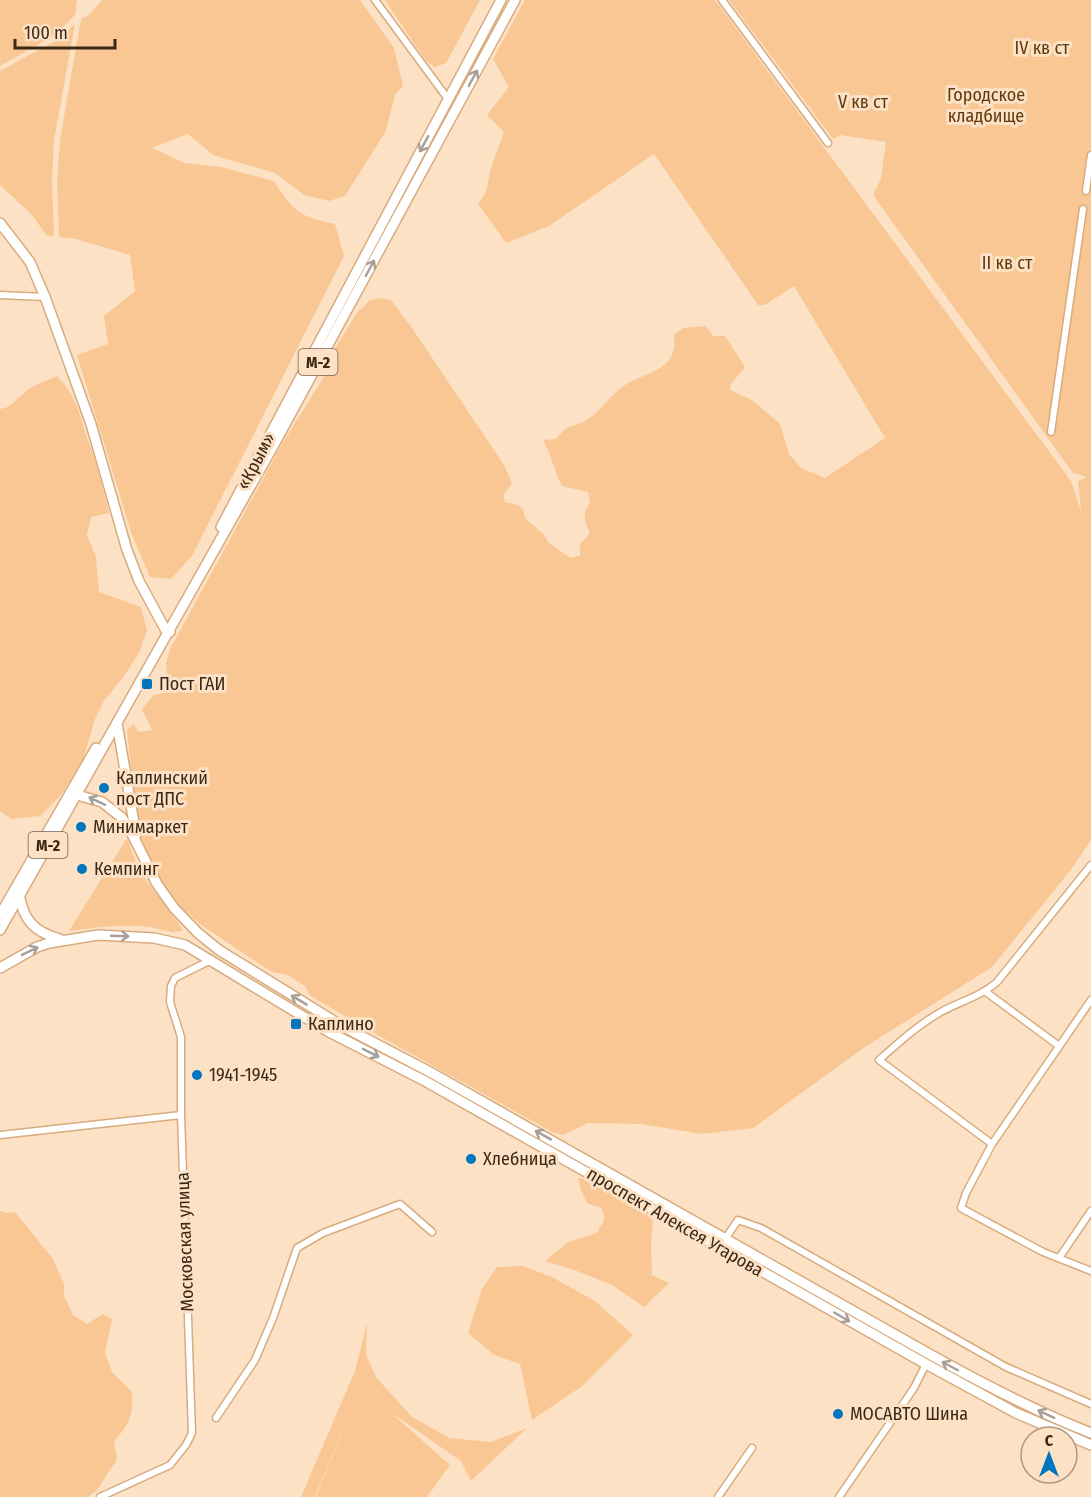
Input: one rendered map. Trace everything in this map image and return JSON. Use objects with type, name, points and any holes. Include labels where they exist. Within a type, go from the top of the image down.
[{"type":"main road","name":"«Крым»","points":[[0,915],[117,723],[501,0]]},
{"type":"main road","name":"«Крым»","points":[[18,895],[458,107],[515,0]]},
{"type":"main road","points":[[448,99],[458,107]]},
{"type":"main road","points":[[0,223],[30,262],[45,297],[91,424],[131,560],[139,581],[167,630]]},
{"type":"main road","points":[[117,723],[138,846]]},
{"type":"main road","name":"проспект Алексея Угарова","points":[[74,794],[102,802],[121,817],[129,828],[157,884],[174,908],[198,933],[219,950],[428,1076],[928,1360],[1054,1418],[1091,1432]]},
{"type":"main road","points":[[19,881],[18,895],[29,922],[39,932],[62,940]]},
{"type":"main road","name":"М-2","points":[[0,930],[18,895]]},
{"type":"main road","name":"проспект Алексея Угарова","points":[[0,968],[37,947],[62,940],[98,935],[154,938],[185,945],[329,1032],[428,1076],[724,1239],[1016,1413],[1091,1445]]},
{"type":"main road","points":[[212,960],[219,950]]},
{"type":"street","points":[[375,0],[448,99]]},
{"type":"street","points":[[722,0],[828,143]]},
{"type":"street","points":[[1086,191],[1091,154]]},
{"type":"street","points":[[1051,432],[1083,209]]},
{"type":"street","points":[[0,295],[45,297]]},
{"type":"street","points":[[992,1144],[879,1060],[909,1033],[940,1012],[986,992],[997,982],[1091,865]]},
{"type":"street","name":"Московская улица","points":[[100,1497],[170,1465],[186,1445],[192,1433],[181,1115],[181,1037],[170,1002],[171,986],[175,978],[212,960]]},
{"type":"street","points":[[986,992],[1059,1046]]},
{"type":"street","points":[[1091,1000],[992,1144],[966,1193],[961,1208],[1042,1252],[1091,1271]]},
{"type":"street","points":[[0,1135],[181,1115]]},
{"type":"street","points":[[216,1418],[255,1360],[273,1318],[297,1248],[323,1233],[400,1204],[432,1232]]},
{"type":"street","points":[[1059,1258],[1091,1211]]},
{"type":"street","points":[[724,1239],[738,1220],[761,1228],[1006,1367],[1091,1404]]},
{"type":"street","points":[[839,1497],[914,1388],[928,1360]]},
{"type":"street","points":[[718,1497],[752,1448]]},
{"type":"green space","points":[[0,0],[77,0],[75,15],[55,35],[0,66]]},
{"type":"green space","points":[[102,0],[360,0],[394,48],[403,86],[395,95],[386,131],[345,196],[329,201],[304,195],[275,173],[213,155],[188,134],[152,148],[185,163],[221,167],[274,181],[298,211],[335,224],[344,256],[192,556],[171,579],[150,577],[132,535],[77,355],[108,344],[104,316],[135,291],[130,255],[76,239],[59,237],[57,181],[60,140],[81,19],[89,15]]},
{"type":"green space","points":[[385,0],[480,0],[446,63],[435,67],[426,61]]},
{"type":"green space","points":[[525,0],[715,0],[1071,481],[1081,511],[1078,481],[1087,477],[1073,473],[873,195],[881,178],[886,142],[840,135],[833,139],[729,0],[1091,0],[1091,840],[1070,871],[992,967],[865,1047],[753,1128],[702,1134],[642,1124],[588,1123],[563,1135],[554,1133],[363,1027],[309,995],[305,986],[288,975],[272,972],[200,924],[177,903],[155,874],[138,836],[127,730],[134,724],[138,732],[152,730],[142,709],[154,695],[169,692],[166,663],[170,649],[282,444],[322,380],[333,352],[356,314],[370,300],[380,298],[391,300],[504,465],[512,483],[503,495],[505,502],[518,505],[523,509],[525,518],[543,534],[550,544],[571,558],[580,555],[580,544],[590,533],[585,518],[590,503],[588,492],[562,486],[543,440],[556,439],[567,428],[587,420],[621,388],[664,365],[673,352],[674,334],[683,328],[706,326],[713,336],[725,336],[745,367],[731,384],[730,390],[752,400],[780,424],[789,454],[801,468],[825,478],[885,438],[794,286],[765,305],[758,305],[654,154],[549,226],[506,243],[478,204],[486,192],[491,168],[504,132],[487,115],[509,87],[493,59]]},
{"type":"green space","points":[[75,24],[54,140],[52,181],[54,236],[47,236],[32,215],[0,185],[0,71],[57,40]]},
{"type":"green space","points":[[57,376],[71,394],[78,410],[109,513],[91,517],[87,535],[96,557],[99,592],[141,607],[147,631],[139,653],[104,701],[95,719],[82,763],[60,796],[40,816],[12,819],[0,811],[0,409],[8,407],[30,388]]},
{"type":"green space","points":[[127,838],[136,863],[146,880],[183,930],[172,932],[151,927],[131,926],[69,931]]},
{"type":"green space","points":[[440,1082],[916,1350],[917,1353],[441,1085]]},
{"type":"green space","points":[[578,1178],[589,1180],[649,1214],[653,1223],[652,1275],[669,1283],[644,1307],[612,1285],[545,1261],[568,1242],[597,1233],[605,1218],[601,1208],[587,1203]]},
{"type":"green space","points":[[0,1211],[15,1212],[53,1259],[64,1284],[64,1296],[73,1315],[87,1324],[103,1314],[112,1319],[105,1353],[112,1372],[132,1392],[132,1408],[127,1424],[114,1441],[117,1459],[97,1490],[88,1497],[0,1497]]},
{"type":"green space","points":[[523,1266],[552,1277],[595,1301],[633,1335],[581,1387],[532,1420],[520,1364],[494,1355],[468,1333],[482,1289],[497,1267]]},
{"type":"green space","points":[[367,1323],[366,1355],[376,1377],[411,1416],[449,1438],[491,1442],[527,1428],[471,1481],[461,1461],[386,1411],[450,1465],[427,1497],[316,1497],[357,1396],[315,1497],[301,1497],[355,1371]]},
{"type":"place","name":"Пост ГАИ","points":[[147,684]]},
{"type":"place","name":"Каплинский пост ДПС","points":[[104,788]]},
{"type":"place","name":"Минимаркет","points":[[81,827]]},
{"type":"place","name":"Кемпинг","points":[[82,869]]},
{"type":"place","name":"Каплино","points":[[296,1024]]},
{"type":"place","name":"1941-1945","points":[[197,1075]]},
{"type":"place","name":"Хлебница","points":[[471,1159]]},
{"type":"place","name":"МОСАВТО Шина","points":[[838,1414]]},
{"type":"park label","name":"IV кв ст","points":[[1042,48]]},
{"type":"park label","name":"V кв ст","points":[[863,102]]},
{"type":"park label","name":"Городское кладбище","points":[[986,106]]},
{"type":"park label","name":"II кв ст","points":[[1007,263]]}]
